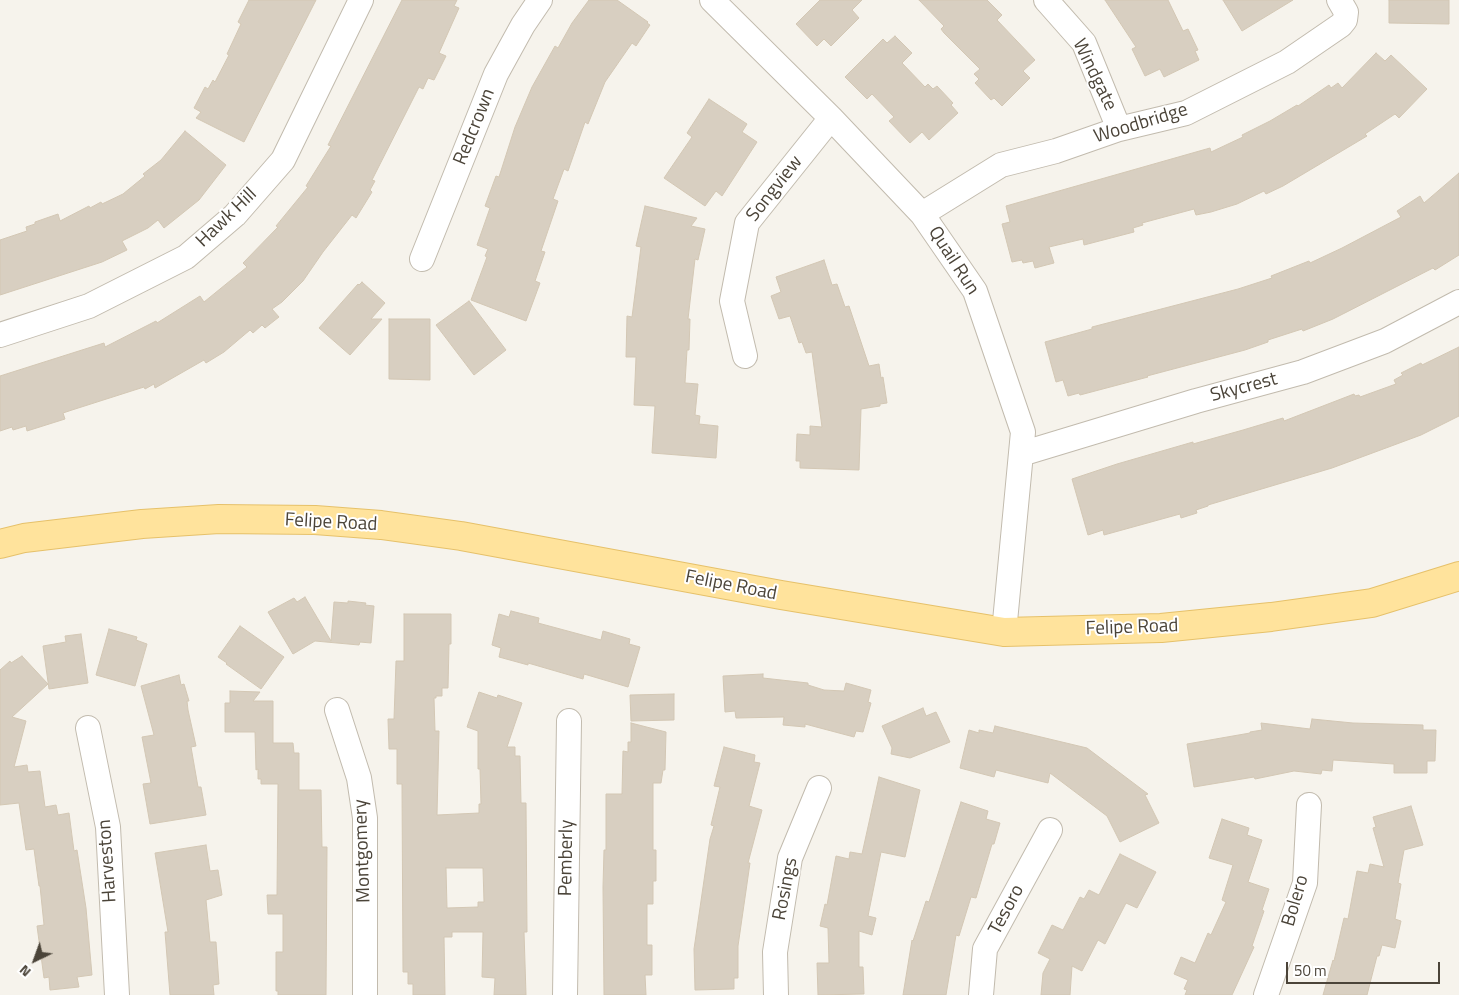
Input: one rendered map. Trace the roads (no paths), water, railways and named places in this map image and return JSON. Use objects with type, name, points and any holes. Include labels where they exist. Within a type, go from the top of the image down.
[{"type":"main road","name":"Felipe Road","points":[[0,544],[24,538],[142,524],[219,519],[315,520],[381,525],[461,536],[781,595],[1004,632],[1161,628],[1271,617],[1372,603],[1459,576]]},
{"type":"street","name":"Hawk Hill","points":[[0,334],[89,306],[186,257],[235,215],[283,160],[361,0]]},
{"type":"street","name":"Redcrown","points":[[422,259],[496,74],[523,25],[540,0]]},
{"type":"street","name":"Quail Run","points":[[712,0],[831,118],[922,214],[975,291],[1023,432],[1004,632]]},
{"type":"street","name":"Windgate","points":[[1046,0],[1084,43],[1120,129]]},
{"type":"street","name":"Woodbridge","points":[[922,214],[1001,165],[1056,151],[1120,129],[1186,112],[1287,62],[1341,25],[1345,20],[1343,6]]},
{"type":"street","name":"Songview","points":[[746,356],[732,301],[747,223],[831,118]]},
{"type":"street","name":"Skycrest","points":[[1021,454],[1196,401],[1303,372],[1385,340],[1459,302]]},
{"type":"street","name":"Montgomery","points":[[337,710],[359,778],[365,818],[366,995]]},
{"type":"street","name":"Pemberly","points":[[565,995],[569,721]]},
{"type":"street","name":"Harveston","points":[[88,728],[108,827],[117,995]]},
{"type":"street","name":"Rosings","points":[[776,995],[775,952],[790,858],[819,788]]},
{"type":"street","name":"Bolero","points":[[1266,995],[1305,883],[1309,805]]},
{"type":"street","name":"Tesoro","points":[[981,995],[985,949],[1050,830]]}]
